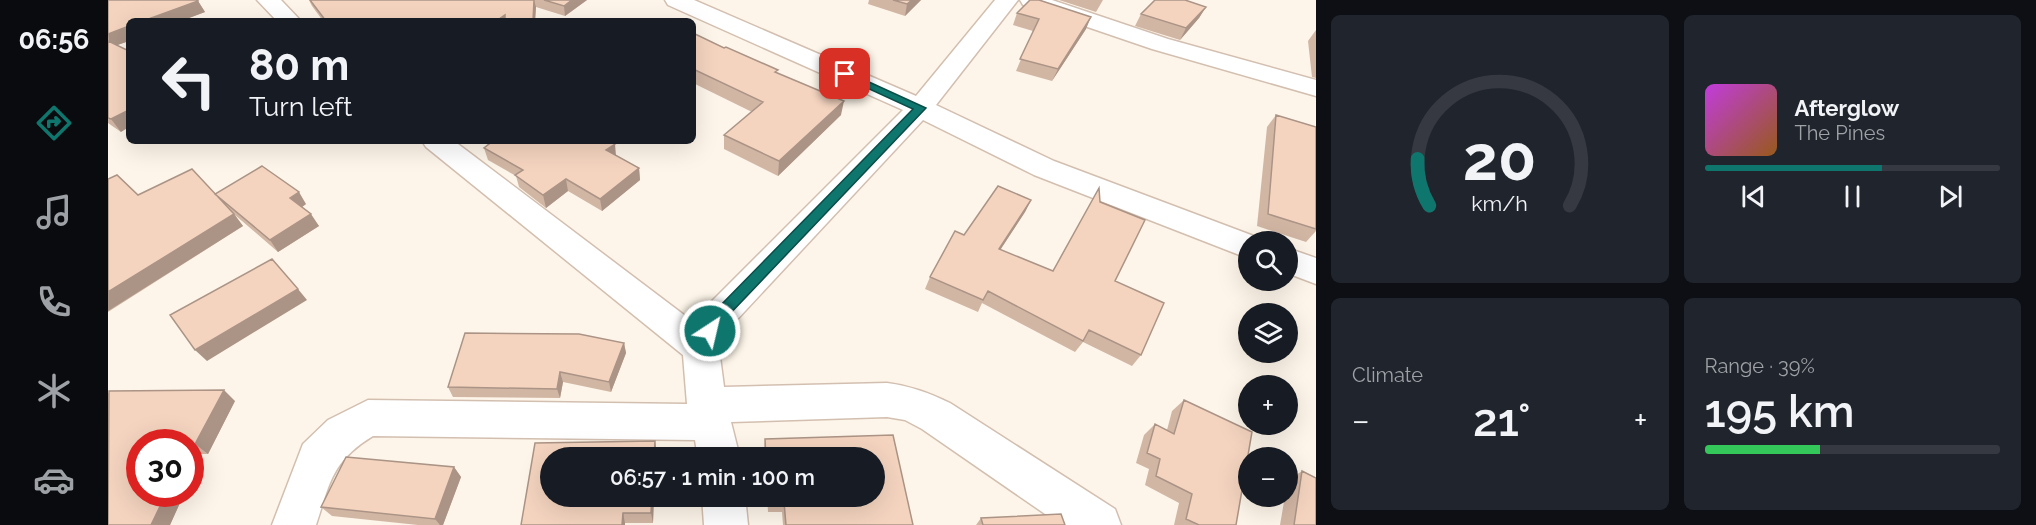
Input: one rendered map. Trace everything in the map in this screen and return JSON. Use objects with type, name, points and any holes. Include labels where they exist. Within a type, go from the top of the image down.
[{"type":"street","points":[[268,0],[287,18]]},
{"type":"street","points":[[676,0],[920,108],[1044,168],[1238,242]]},
{"type":"street","points":[[712,428],[701,348],[720,315],[920,108],[1007,0]]},
{"type":"street","points":[[1031,0],[1160,44],[1316,88]]},
{"type":"street","points":[[440,144],[701,348]]},
{"type":"street","points":[[1298,264],[1316,271]]},
{"type":"street","points":[[294,525],[318,458],[342,433],[368,418],[712,428],[887,400],[910,403],[936,416],[1099,525]]},
{"type":"street","points":[[724,507],[726,525]]},
{"type":"building","points":[[108,0],[198,0],[151,18],[126,18],[126,27],[108,34]]},
{"type":"building","points":[[310,0],[534,0],[533,18],[505,18],[505,15],[500,18],[324,18]]},
{"type":"building","points":[[544,0],[572,0],[564,6]]},
{"type":"building","points":[[893,0],[912,0],[907,4]]},
{"type":"building","points":[[1030,0],[1039,0],[1091,17],[1058,69],[1020,59],[1039,19],[1017,13]]},
{"type":"building","points":[[1155,0],[1185,0],[1206,7],[1186,28],[1141,14]]},
{"type":"building","points":[[696,34],[778,70],[775,72],[844,101],[779,161],[724,135],[763,102],[696,70]]},
{"type":"building","points":[[108,41],[126,50],[126,112],[111,119],[108,118]]},
{"type":"building","points":[[1276,115],[1316,127],[1316,229],[1268,214]]},
{"type":"building","points":[[489,144],[615,144],[606,150],[639,168],[600,199],[566,179],[543,195],[515,175],[523,170],[484,148]]},
{"type":"building","points":[[262,166],[299,192],[290,198],[311,214],[270,240],[215,194]]},
{"type":"building","points":[[192,169],[234,214],[108,292],[108,179],[117,175],[138,195]]},
{"type":"building","points":[[998,186],[1031,200],[999,249],[1053,271],[1099,188],[1100,202],[1145,220],[1115,281],[1164,303],[1141,355],[1089,330],[1083,341],[988,291],[983,300],[930,277],[955,231],[964,235]]},
{"type":"building","points":[[272,259],[298,289],[195,350],[170,315]]},
{"type":"building","points":[[465,333],[579,334],[624,343],[609,382],[560,372],[557,389],[448,387]]},
{"type":"building","points":[[224,390],[203,429],[126,429],[126,507],[160,507],[151,525],[108,525],[109,391]]},
{"type":"building","points":[[1184,400],[1238,425],[1238,435],[1251,435],[1249,447],[1238,447],[1239,507],[1236,525],[1199,525],[1186,519],[1192,494],[1156,476],[1160,459],[1147,453],[1155,424],[1174,434]]},
{"type":"building","points":[[893,435],[913,525],[786,525],[784,507],[885,507],[885,447],[765,447],[765,439]]},
{"type":"building","points":[[655,441],[655,447],[540,447],[540,507],[651,507],[651,513],[623,513],[622,525],[521,525],[535,443]]},
{"type":"building","points":[[346,457],[454,467],[435,519],[321,507]]},
{"type":"building","points":[[1302,471],[1316,478],[1316,525],[1294,525]]},
{"type":"building","points":[[1061,514],[1065,525],[983,525],[981,518]]},
{"type":"route","points":[[710,331],[720,315],[920,108],[845,74]]}]
